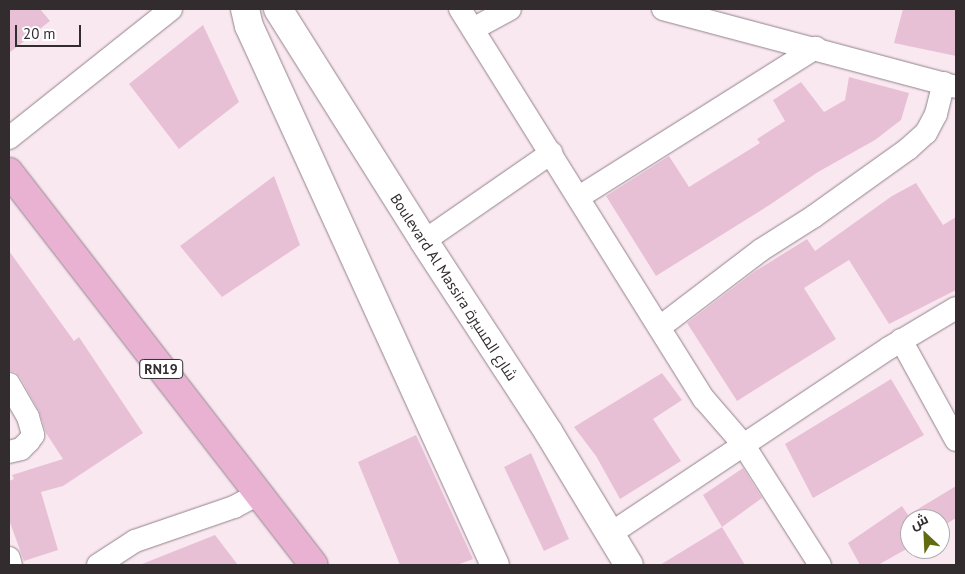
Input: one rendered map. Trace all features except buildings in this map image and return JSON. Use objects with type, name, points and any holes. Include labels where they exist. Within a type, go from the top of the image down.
[{"type":"main road","points":[[244,9],[249,26],[494,565]]},
{"type":"main road","name":"Boulevard Al Massira شارع المسيرة","points":[[278,9],[424,241],[549,433],[629,565]]},
{"type":"main road","name":"RN19","points":[[9,172],[314,565]]},
{"type":"street","points":[[9,138],[171,9]]},
{"type":"street","points":[[460,9],[704,399],[742,444],[820,565]]},
{"type":"street","points":[[473,29],[510,9]]},
{"type":"street","points":[[660,327],[761,250],[813,217],[908,149],[926,133],[950,85],[690,12],[663,9]]},
{"type":"street","points":[[579,197],[816,48]]},
{"type":"street","points":[[424,241],[551,153]]},
{"type":"street","points":[[610,534],[742,444],[901,340],[956,308]]},
{"type":"street","points":[[901,340],[956,440]]},
{"type":"street","points":[[9,384],[28,417],[33,434],[21,449],[9,452]]},
{"type":"street","points":[[98,565],[135,541],[234,506],[258,494]]},
{"type":"street","points":[[9,558],[11,565]]}]
